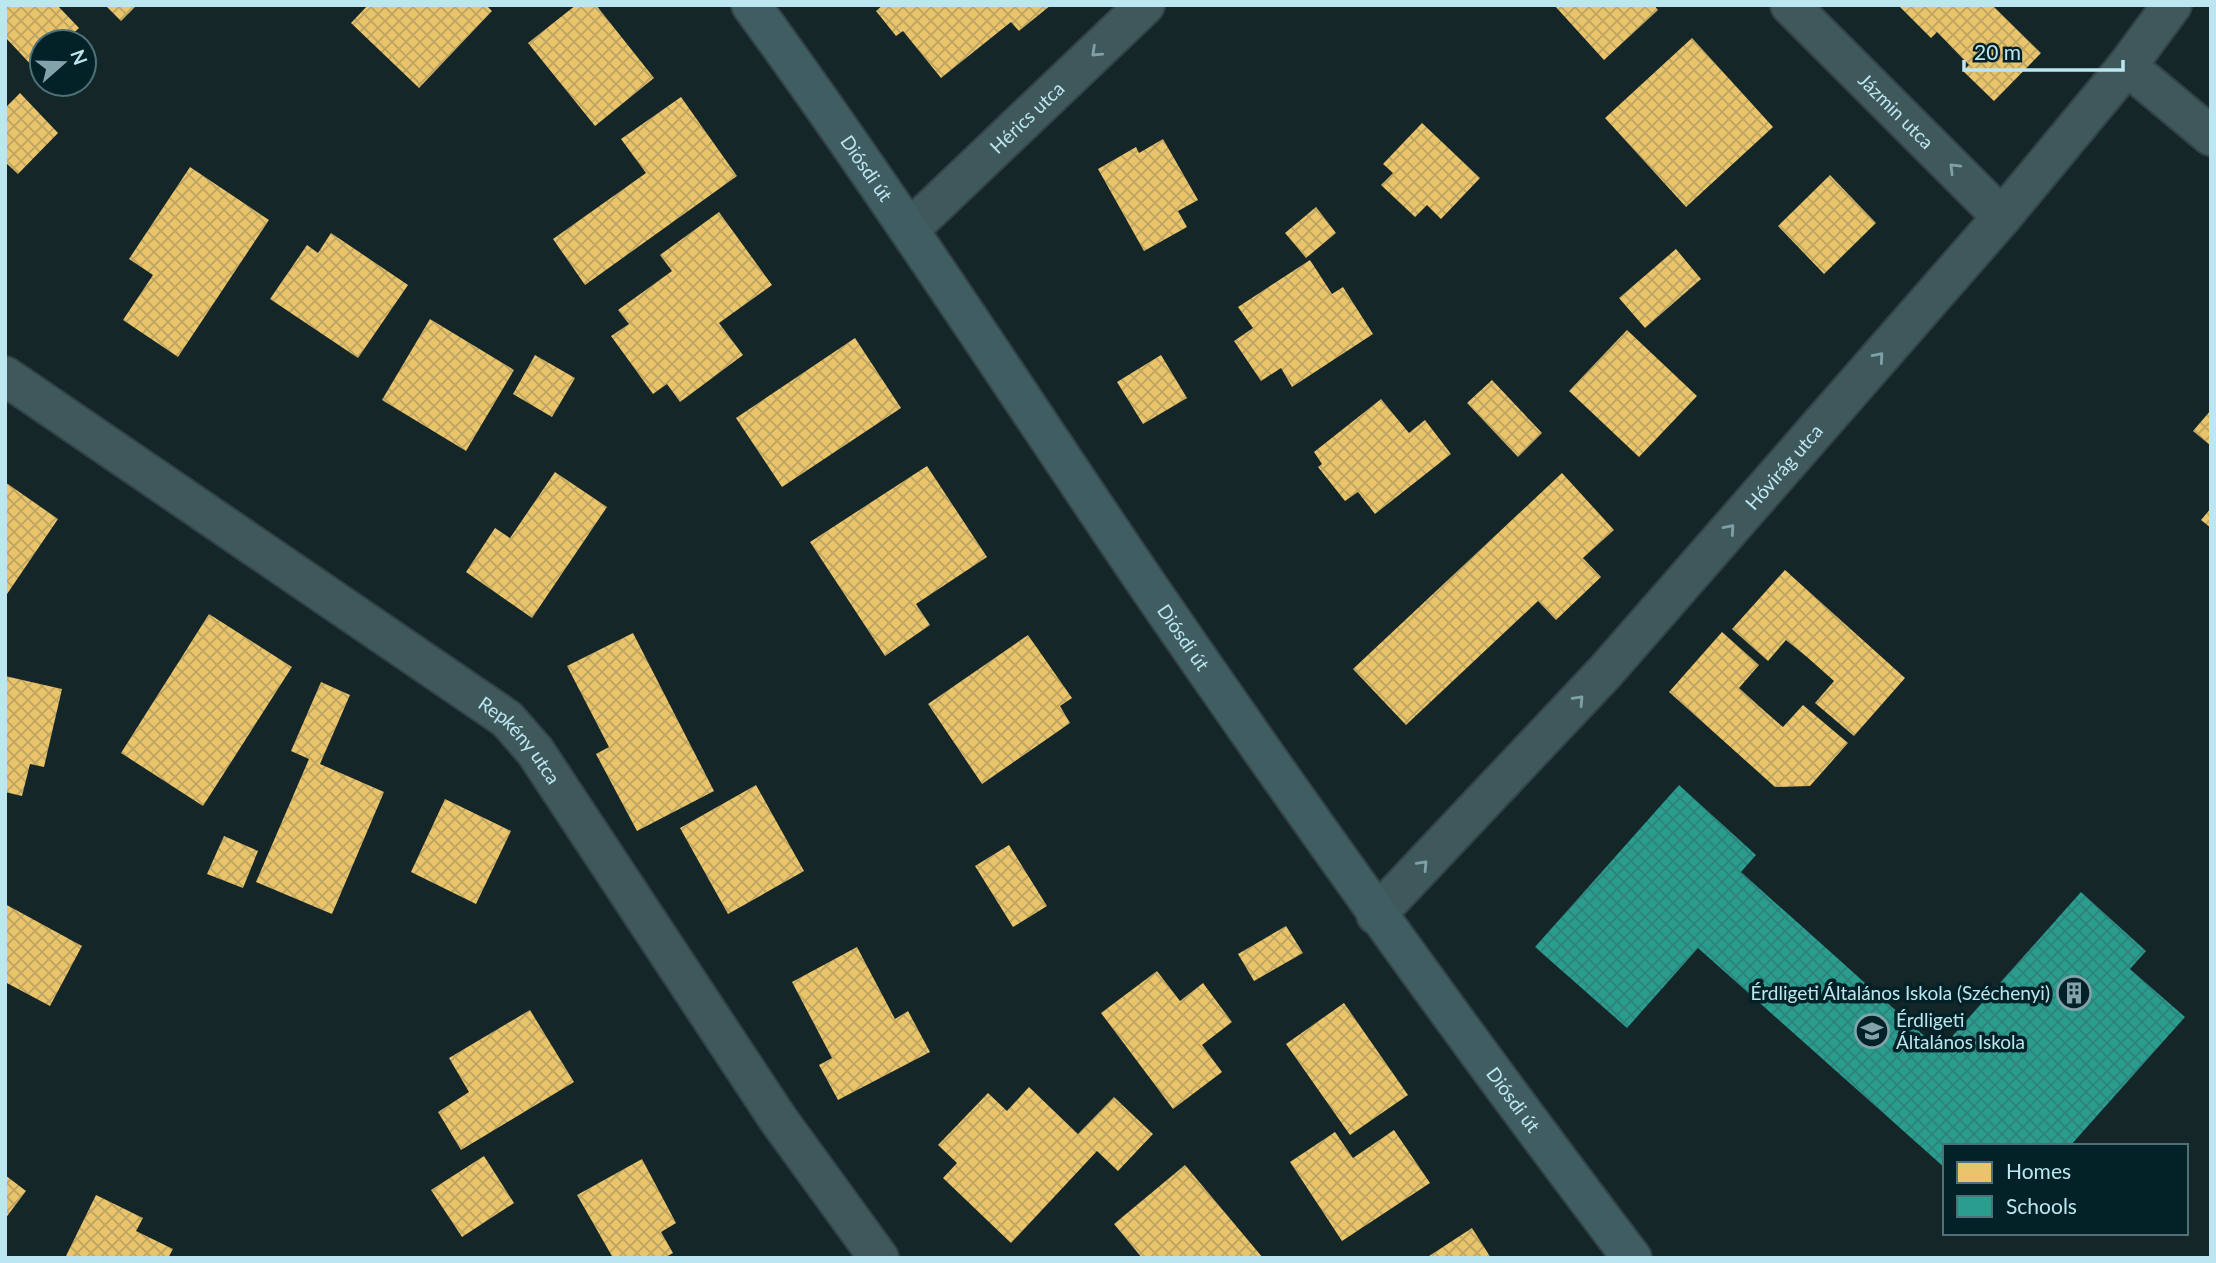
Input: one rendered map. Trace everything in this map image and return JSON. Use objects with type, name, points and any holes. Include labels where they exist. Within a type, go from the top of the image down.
[{"type":"main road","name":"Diósdi út","points":[[751,5],[909,230],[1146,583],[1376,915],[1632,1258]]},
{"type":"street","name":"Hérics utca","points":[[909,230],[1145,5]]},
{"type":"street","name":"Jázmin utca","points":[[1790,5],[2002,217]]},
{"type":"street","name":"Hóvirág utca","points":[[1376,915],[1606,671],[2002,217],[2127,66],[2172,5]]},
{"type":"street","points":[[2127,66],[2211,136]]},
{"type":"street","name":"Repkény utca","points":[[5,376],[507,719],[535,751],[778,1119],[879,1258]]},
{"type":"building: Homes","points":[[5,5],[57,5],[79,28],[28,28],[28,62],[5,37]]},
{"type":"building: Homes","points":[[105,5],[137,5],[121,21]]},
{"type":"building: Homes","points":[[368,5],[486,5],[492,11],[419,88],[351,23]]},
{"type":"building: Homes","points":[[576,5],[596,5],[654,78],[595,126],[528,43]]},
{"type":"building: Homes","points":[[883,5],[1051,5],[1019,31],[1011,22],[941,78],[903,31],[896,36],[876,11]]},
{"type":"building: Homes","points":[[1554,5],[1654,5],[1658,10],[1604,60]]},
{"type":"building: Homes","points":[[1898,5],[1992,5],[2041,53],[1994,101],[1963,71],[1969,65],[1937,32],[1931,38]]},
{"type":"building: Homes","points":[[1692,38],[1773,127],[1686,207],[1605,118]]},
{"type":"building: Homes","points":[[20,93],[58,133],[18,174],[5,162],[5,108]]},
{"type":"building: Homes","points":[[681,97],[737,176],[585,285],[553,239],[646,173],[621,139]]},
{"type":"building: Homes","points":[[1422,123],[1480,178],[1441,219],[1427,205],[1415,217],[1381,185],[1393,173],[1383,164]]},
{"type":"building: Homes","points":[[1163,139],[1198,200],[1178,211],[1187,227],[1144,251],[1098,169],[1136,147],[1139,153]]},
{"type":"building: Homes","points":[[190,167],[269,220],[178,357],[123,320],[153,275],[129,259]]},
{"type":"building: Homes","points":[[1830,175],[1876,223],[1824,274],[1778,226]]},
{"type":"building: Homes","points":[[1316,207],[1336,233],[1306,258],[1285,233]]},
{"type":"building: Homes","points":[[719,212],[772,285],[719,323],[743,355],[680,402],[667,384],[653,394],[611,336],[629,324],[618,310],[672,271],[660,255]]},
{"type":"building: Homes","points":[[331,233],[408,285],[358,358],[270,299],[307,245],[318,253]]},
{"type":"building: Homes","points":[[1676,249],[1701,279],[1645,328],[1619,298]]},
{"type":"building: Homes","points":[[1310,260],[1332,294],[1343,287],[1373,334],[1292,387],[1281,368],[1261,381],[1234,341],[1253,328],[1238,307]]},
{"type":"building: Homes","points":[[430,319],[514,370],[466,451],[382,400]]},
{"type":"building: Homes","points":[[1627,330],[1697,396],[1639,457],[1569,391]]},
{"type":"building: Homes","points":[[855,338],[901,408],[782,487],[736,418]]},
{"type":"building: Homes","points":[[535,355],[575,378],[552,417],[513,394]]},
{"type":"building: Homes","points":[[1161,355],[1187,398],[1143,424],[1117,382]]},
{"type":"building: Homes","points":[[1492,380],[1542,433],[1518,457],[1467,403]]},
{"type":"building: Homes","points":[[1381,399],[1409,433],[1425,420],[1451,454],[1375,514],[1358,492],[1345,501],[1318,467],[1322,464],[1314,452]]},
{"type":"building: Homes","points":[[2211,410],[2211,446],[2193,431]]},
{"type":"building: Homes","points":[[927,466],[987,557],[916,604],[930,625],[885,656],[810,542]]},
{"type":"building: Homes","points":[[555,472],[607,507],[532,618],[466,572],[495,528],[510,538]]},
{"type":"building: Homes","points":[[1562,473],[1614,530],[1583,558],[1601,577],[1556,620],[1538,601],[1406,725],[1353,669]]},
{"type":"building: Homes","points":[[5,482],[58,519],[5,597]]},
{"type":"building: Homes","points":[[2211,508],[2211,528],[2201,520]]},
{"type":"building: Homes","points":[[1785,570],[1905,678],[1854,736],[1815,703],[1834,681],[1807,657],[1786,640],[1768,661],[1732,629]]},
{"type":"building: Homes","points":[[209,614],[292,667],[203,806],[121,753]]},
{"type":"building: Homes","points":[[1722,632],[1759,665],[1739,688],[1760,707],[1783,727],[1803,705],[1848,743],[1810,786],[1775,787],[1669,692]]},
{"type":"building: Homes","points":[[633,633],[714,791],[637,831],[596,754],[609,747],[567,666]]},
{"type":"building: Homes","points":[[1028,635],[1072,698],[1060,706],[1070,723],[982,784],[928,704]]},
{"type":"building: Homes","points":[[5,676],[62,689],[44,767],[30,764],[22,796],[5,792]]},
{"type":"building: Homes","points":[[321,682],[350,695],[320,764],[384,792],[332,914],[256,882],[309,759],[291,751]]},
{"type":"building: Homes","points":[[756,785],[804,871],[728,914],[680,828]]},
{"type":"building: Homes","points":[[445,799],[511,831],[476,904],[411,872]]},
{"type":"building: Homes","points":[[224,836],[258,851],[243,888],[207,874]]},
{"type":"building: Homes","points":[[1009,845],[1047,906],[1013,927],[975,866]]},
{"type":"building: Homes","points":[[5,904],[82,946],[50,1006],[5,982]]},
{"type":"building: Homes","points":[[1286,926],[1303,953],[1254,981],[1238,954]]},
{"type":"building: Homes","points":[[857,947],[895,1019],[908,1011],[930,1052],[838,1100],[819,1065],[832,1058],[792,982]]},
{"type":"building: Homes","points":[[1157,971],[1180,1001],[1203,983],[1232,1022],[1202,1045],[1222,1072],[1173,1109],[1101,1013]]},
{"type":"building: Homes","points":[[1344,1003],[1408,1095],[1350,1135],[1286,1044]]},
{"type":"building: Homes","points":[[530,1010],[574,1082],[461,1150],[438,1112],[469,1092],[449,1058]]},
{"type":"building: Homes","points":[[1029,1087],[1078,1134],[1114,1097],[1153,1134],[1118,1171],[1097,1151],[1011,1243],[943,1178],[957,1163],[938,1145],[988,1093],[1007,1111]]},
{"type":"building: Homes","points":[[1394,1130],[1430,1183],[1342,1241],[1290,1162],[1335,1132],[1353,1158]]},
{"type":"building: Homes","points":[[484,1156],[514,1203],[462,1237],[431,1190]]},
{"type":"building: Homes","points":[[642,1159],[676,1223],[661,1232],[673,1253],[664,1258],[613,1258],[577,1195]]},
{"type":"building: Homes","points":[[1185,1165],[1263,1258],[1142,1258],[1114,1224]]},
{"type":"building: Homes","points":[[5,1175],[26,1191],[5,1219]]},
{"type":"building: Homes","points":[[96,1195],[143,1218],[136,1231],[173,1249],[168,1258],[65,1258]]},
{"type":"building: Homes","points":[[1472,1228],[1491,1258],[1426,1258]]},
{"type":"building: Schools","name":"Érdligeti Általános Iskola (Széchenyi)","points":[[1679,785],[1756,855],[1741,872],[1940,1050],[2081,892],[2146,951],[2130,969],[2185,1017],[2072,1144],[1943,1144],[1943,1166],[1698,948],[1627,1028],[1535,947]]},
{"type":"place","name":"Érdligeti Általános Iskola (Széchenyi)","points":[[2074,993]]},
{"type":"place","name":"Érdligeti Általános Iskola","points":[[1872,1031]]}]
